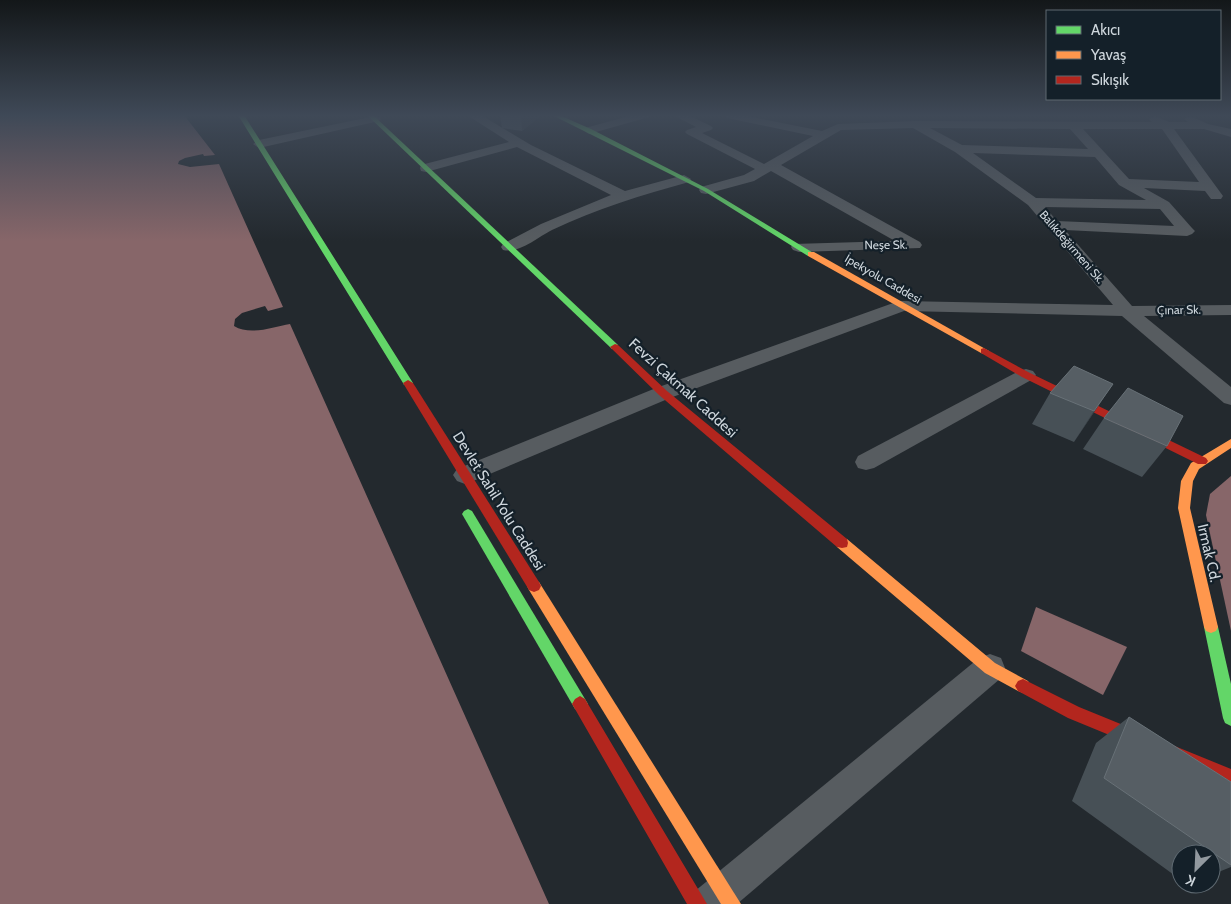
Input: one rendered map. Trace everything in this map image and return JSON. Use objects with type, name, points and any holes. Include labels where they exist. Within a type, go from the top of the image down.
[{"type":"street","points":[[257,157],[323,269]]},
{"type":"street","name":"Devlet Sahil Yolu Caddesi","points":[[268,157],[465,475],[715,901]]},
{"type":"street","name":"Fevzi Çakmak Caddesi","points":[[415,157],[663,393],[990,668],[1074,713],[1231,777]]},
{"type":"street","points":[[426,168],[466,157]]},
{"type":"street","points":[[547,157],[624,196]]},
{"type":"street","name":"İpekyolu Caddesi","points":[[642,157],[706,190],[799,247],[1026,375],[1202,461]]},
{"type":"street","points":[[746,157],[767,167]]},
{"type":"street","points":[[706,190],[749,178],[784,157]]},
{"type":"street","name":"Balıkdeğirmeni Sk.","points":[[970,157],[1033,202],[1055,225],[1127,311],[1231,398]]},
{"type":"street","points":[[1055,225],[1187,231],[1164,205],[1124,182],[1102,157]]},
{"type":"street","points":[[1124,182],[1213,192],[1188,157]]},
{"type":"street","name":"Neşe Sk.","points":[[767,167],[914,245],[799,247]]},
{"type":"street","points":[[509,246],[546,227],[624,196],[684,179]]},
{"type":"street","points":[[1033,202],[1164,205]]},
{"type":"street","points":[[465,475],[663,393],[902,306]]},
{"type":"street","name":"Çınar Sk.","points":[[902,306],[1127,311],[1231,310]]},
{"type":"street","points":[[866,462],[1026,375]]},
{"type":"street","name":"Irmak Cd.","points":[[1231,442],[1195,466],[1187,481],[1184,508],[1231,718]]},
{"type":"street","points":[[460,501],[715,901],[990,668]]},
{"type":"shaded area","points":[[0,157],[189,157],[179,161],[178,164],[190,167],[219,164],[283,307],[268,311],[265,306],[242,313],[235,319],[234,326],[254,331],[290,324],[549,904],[0,904]]},
{"type":"shaded area","points":[[1231,476],[1231,631],[1206,515],[1210,494]]},
{"type":"shaded area","points":[[1036,607],[1127,647],[1103,695],[1021,651]]},
{"type":"building","points":[[1074,366],[1113,384],[1094,411],[1050,393]]},
{"type":"building","points":[[1128,388],[1183,416],[1167,446],[1104,418]]},
{"type":"building","points":[[1129,717],[1231,782],[1231,865],[1221,858],[1221,844],[1200,844],[1104,778]]},
{"type":"traffic: fast","points":[[267,157],[408,383]]},
{"type":"traffic: fast","points":[[415,157],[615,347]]},
{"type":"traffic: fast","points":[[642,157],[706,190],[811,254]]},
{"type":"traffic: fast","points":[[468,514],[580,704]]},
{"type":"traffic: fast","points":[[1211,627],[1231,718]]},
{"type":"traffic: slow","points":[[811,254],[984,351]]},
{"type":"traffic: slow","points":[[1211,627],[1184,508],[1187,481],[1195,466],[1231,443]]},
{"type":"traffic: slow","points":[[842,543],[990,668],[1023,686]]},
{"type":"traffic: slow","points":[[534,586],[732,904]]},
{"type":"traffic: jam","points":[[615,347],[663,393],[842,543]]},
{"type":"traffic: jam","points":[[984,351],[1026,375],[1202,461]]},
{"type":"traffic: jam","points":[[408,383],[534,586]]},
{"type":"traffic: jam","points":[[1023,686],[1074,713],[1231,777]]},
{"type":"traffic: jam","points":[[580,704],[698,904]]}]
